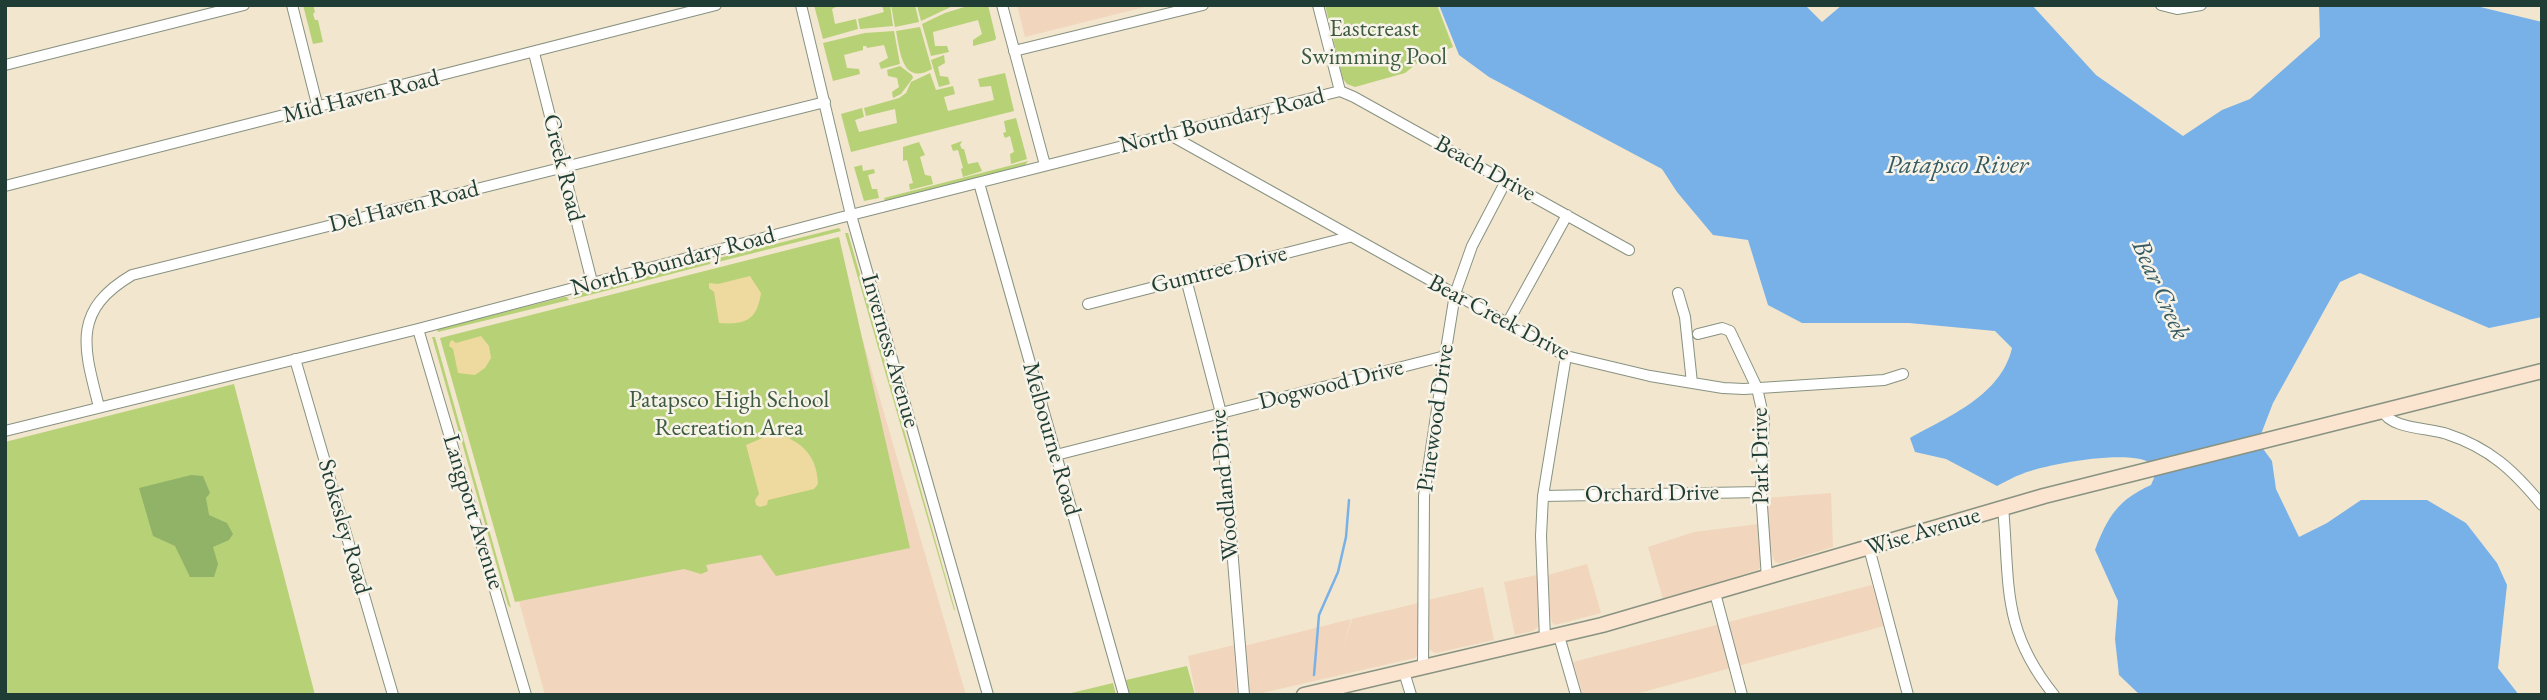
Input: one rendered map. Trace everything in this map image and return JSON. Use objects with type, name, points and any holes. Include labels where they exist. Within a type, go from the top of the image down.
[{"type":"main road","name":"Wise Avenue","points":[[1304,695],[1552,637],[1715,593],[2003,508],[2542,371]]},
{"type":"street","points":[[5,65],[243,5]]},
{"type":"street","points":[[292,5],[318,108]]},
{"type":"street","name":"Mid Haven Road","points":[[5,186],[716,5]]},
{"type":"street","name":"Inverness Avenue","points":[[801,5],[851,215],[988,695]]},
{"type":"street","points":[[1002,5],[1045,165]]},
{"type":"street","points":[[1014,51],[1203,5]]},
{"type":"street","points":[[1318,5],[1340,91]]},
{"type":"street","points":[[2161,5],[2177,9],[2201,5]]},
{"type":"street","name":"Creek Road","points":[[534,53],[592,282]]},
{"type":"street","name":"North Boundary Road","points":[[5,430],[418,329],[851,215],[1340,91]]},
{"type":"street","name":"Beach Drive","points":[[1340,91],[1629,250]]},
{"type":"street","name":"Del Haven Road","points":[[99,407],[87,362],[85,330],[91,313],[100,301],[114,286],[132,275],[825,102]]},
{"type":"street","name":"Bear Creek Drive","points":[[1170,135],[1566,356],[1723,388],[1884,380],[1903,374]]},
{"type":"street","name":"Pinewood Drive","points":[[1423,667],[1424,496],[1444,356],[1455,294],[1472,246],[1506,181]]},
{"type":"street","name":"Melbourne Road","points":[[979,183],[1124,695]]},
{"type":"street","points":[[1508,322],[1567,215]]},
{"type":"street","name":"Gumtree Drive","points":[[1088,304],[1349,237]]},
{"type":"street","name":"Woodland Drive","points":[[1186,279],[1221,413],[1244,695]]},
{"type":"street","points":[[1678,293],[1685,317],[1692,383]]},
{"type":"street","name":"Park Drive","points":[[1698,334],[1723,328],[1730,331],[1757,388],[1764,419],[1761,492],[1767,578]]},
{"type":"street","name":"Langport Avenue","points":[[418,329],[526,695]]},
{"type":"street","name":"Dogwood Drive","points":[[1056,455],[1444,356]]},
{"type":"street","points":[[1566,356],[1543,496],[1541,536],[1552,637],[1576,695]]},
{"type":"street","name":"Stokesley Road","points":[[295,359],[393,695]]},
{"type":"street","points":[[2383,411],[2385,416],[2394,422],[2447,434],[2494,457],[2512,470],[2542,505]]},
{"type":"street","name":"Orchard Drive","points":[[1543,496],[1761,492]]},
{"type":"street","points":[[2003,508],[2011,611],[2024,648],[2054,695]]},
{"type":"street","points":[[1869,548],[1908,695]]},
{"type":"street","points":[[1715,593],[1742,695]]},
{"type":"street","points":[[1404,672],[1410,695]]},
{"type":"shaded area","points":[[1017,5],[1153,5],[1025,37]]},
{"type":"shaded area","name":"Patapsco High School Recreation Area","points":[[836,248],[966,695],[545,695],[449,349]]},
{"type":"shaded area","points":[[1831,493],[1833,547],[1780,563],[1775,562],[1770,549],[1765,498]]},
{"type":"shaded area","points":[[1758,524],[1762,565],[1758,570],[1663,599],[1648,547],[1694,532]]},
{"type":"shaded area","points":[[1587,564],[1601,613],[1555,625],[1550,614],[1548,575]]},
{"type":"shaded area","points":[[1537,575],[1538,627],[1533,631],[1515,635],[1504,582]]},
{"type":"shaded area","points":[[1872,585],[1884,626],[1632,695],[1583,695],[1573,662]]},
{"type":"shaded area","points":[[1483,587],[1494,640],[1436,653],[1430,650],[1427,645],[1428,600]]},
{"type":"shaded area","points":[[1418,603],[1418,654],[1415,658],[1257,694],[1249,692],[1244,646],[1351,619],[1342,651],[1352,619]]},
{"type":"shaded area","points":[[1234,645],[1237,695],[1196,695],[1188,656]]},
{"type":"green space","points":[[303,5],[313,5],[313,14],[315,20],[318,20],[323,42],[313,44]]},
{"type":"green space","points":[[814,5],[840,5],[832,9],[835,24],[856,19],[858,29],[823,39]]},
{"type":"green space","points":[[890,5],[893,26],[860,29],[858,19],[884,12],[882,6]]},
{"type":"green space","points":[[891,5],[915,5],[919,22],[895,27]]},
{"type":"green space","points":[[917,5],[955,5],[921,21]]},
{"type":"green space","points":[[971,5],[988,5],[995,40],[973,46],[973,40],[982,34],[978,20],[933,32],[935,46],[947,46],[949,52],[931,56],[922,24]]},
{"type":"green space","name":"Eastcreast Swimming Pool","points":[[1325,5],[1437,5],[1453,47],[1421,60],[1405,73],[1355,87],[1343,79]]},
{"type":"green space","points":[[920,27],[932,69],[914,73],[904,64],[896,31]]},
{"type":"green space","points":[[894,31],[900,64],[881,69],[879,63],[888,58],[884,45],[867,48],[863,46],[863,50],[844,55],[847,68],[859,69],[860,74],[833,81],[823,43],[865,33]]},
{"type":"green space","points":[[944,55],[945,63],[938,67],[940,76],[948,77],[950,84],[939,87],[931,60]]},
{"type":"green space","points":[[900,66],[913,78],[901,94],[893,98],[892,92],[899,87],[897,78],[888,76],[887,70]]},
{"type":"green space","points":[[930,73],[936,90],[953,86],[955,94],[944,97],[948,111],[994,100],[991,86],[980,87],[978,79],[1005,73],[1014,111],[851,152],[841,114],[862,108],[864,117],[855,120],[859,132],[897,123],[895,109],[866,116],[864,108],[899,98],[906,93],[911,82]]},
{"type":"green space","points":[[1016,118],[1027,159],[1011,164],[1010,154],[1014,152],[1010,136],[1005,138],[1003,133],[1006,132],[1004,121]]},
{"type":"green space","points":[[962,141],[960,145],[964,149],[968,164],[978,162],[982,171],[963,177],[958,150],[953,151],[951,145]]},
{"type":"green space","points":[[919,142],[925,155],[920,157],[925,175],[931,176],[933,184],[910,190],[909,184],[913,183],[907,160],[903,161],[903,147]]},
{"type":"green space","points":[[1028,161],[1025,165],[885,201],[884,198]]},
{"type":"green space","points":[[862,165],[863,171],[874,169],[875,173],[868,175],[872,189],[877,189],[879,198],[864,201],[854,167]]},
{"type":"green space","points":[[839,228],[841,231],[718,262],[715,259]]},
{"type":"green space","points":[[845,233],[848,233],[955,610],[954,610]]},
{"type":"green space","name":"Patapsco High School Recreation Area","points":[[839,237],[910,548],[776,576],[761,555],[706,565],[708,571],[701,574],[684,569],[515,602],[440,338]]},
{"type":"green space","points":[[711,260],[710,264],[574,299],[573,295]]},
{"type":"green space","points":[[564,297],[569,300],[438,332],[437,329]]},
{"type":"green space","points":[[432,337],[435,337],[511,608],[508,605]]},
{"type":"green space","points":[[234,384],[315,695],[5,695],[5,442]]},
{"type":"green space","points":[[191,475],[203,476],[210,493],[206,498],[209,515],[227,523],[233,534],[229,540],[213,547],[218,564],[214,577],[190,577],[175,546],[153,536],[139,488]]},
{"type":"green space","points":[[1187,666],[1195,695],[1130,695],[1126,680]]},
{"type":"green space","points":[[1113,683],[1116,695],[1063,695]]},
{"type":"sand","points":[[750,276],[761,293],[757,309],[743,322],[719,323],[714,292],[709,288],[709,283],[718,284]]},
{"type":"sand","points":[[481,336],[489,346],[491,358],[485,368],[475,375],[458,373],[450,342],[452,340],[456,343]]},
{"type":"sand","points":[[781,435],[797,443],[808,453],[815,467],[818,484],[814,489],[768,500],[767,505],[760,507],[756,505],[755,500],[759,494],[746,445],[767,436]]},
{"type":"water","name":"Patapsco River","points":[[1439,5],[1805,5],[1822,22],[1842,5],[2032,5],[2096,75],[2183,136],[2222,110],[2250,99],[2320,37],[2319,5],[2472,5],[2542,22],[2542,317],[2489,328],[2360,273],[2340,282],[2273,403],[2258,442],[2272,461],[2276,489],[2299,537],[2327,523],[2361,500],[2427,500],[2466,523],[2497,563],[2507,585],[2498,668],[2519,695],[2140,695],[2119,675],[2115,639],[2118,601],[2095,550],[2110,518],[2122,503],[2151,485],[2154,478],[2150,463],[2125,457],[2068,462],[2034,470],[1997,486],[1946,459],[1915,452],[1910,438],[1971,403],[1997,379],[2012,348],[1995,331],[1909,323],[1802,323],[1768,305],[1748,240],[1713,235],[1677,192],[1662,169],[1489,77],[1459,55]]},
{"type":"waterway","points":[[1314,675],[1319,615],[1338,572],[1346,537],[1349,500]]},
{"type":"water label","name":"Bear Creek","points":[[2160,290]]}]
